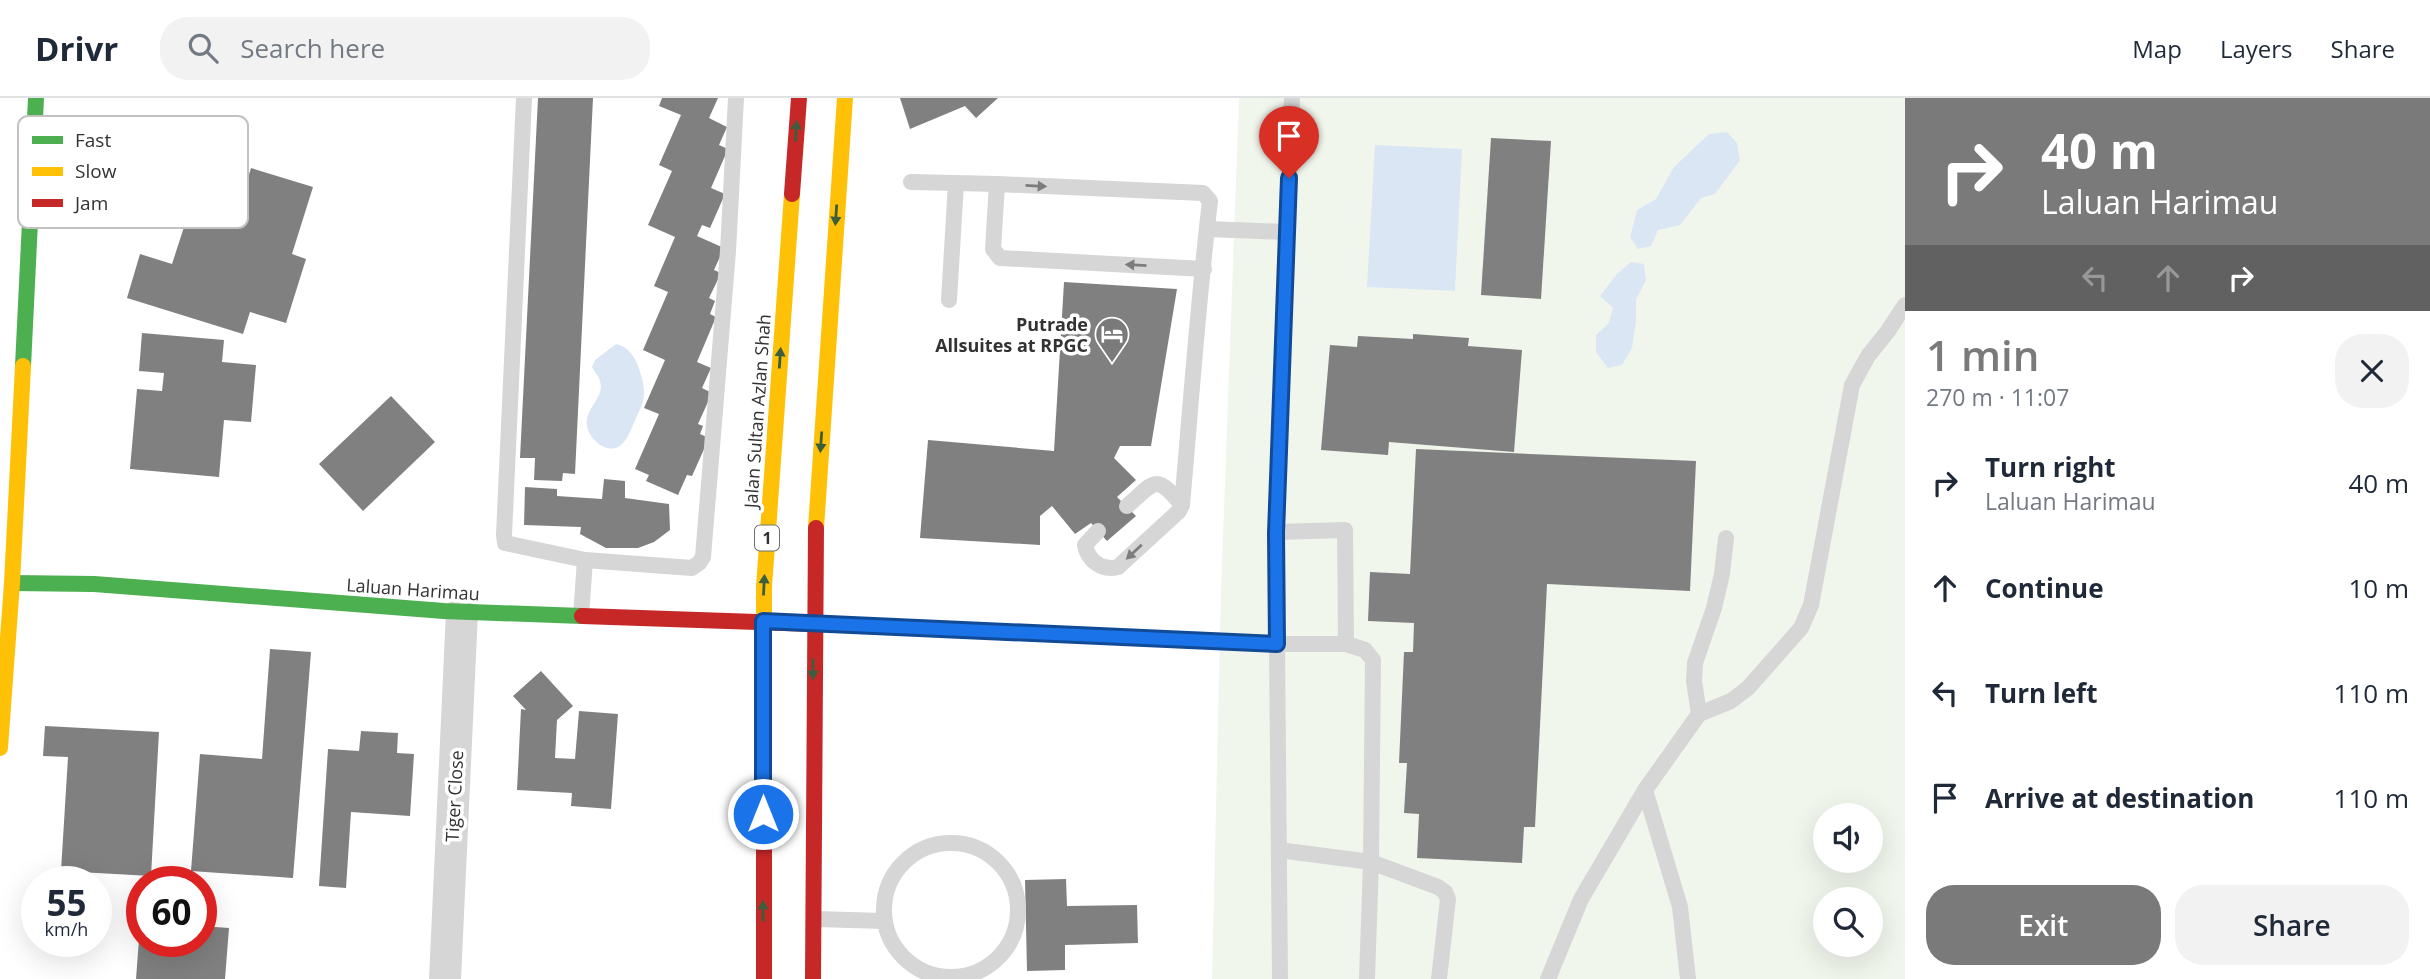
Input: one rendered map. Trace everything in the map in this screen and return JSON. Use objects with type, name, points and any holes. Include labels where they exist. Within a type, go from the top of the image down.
[{"type":"main road","points":[[35,116],[36,98]]},
{"type":"main road","name":"Jalan Sultan Azlan Shah","points":[[764,979],[763,621],[799,98]]},
{"type":"main road","points":[[813,979],[814,555],[845,98]]},
{"type":"main road","points":[[0,748],[12,583],[16,376],[27,228]]},
{"type":"main road","name":"Laluan Harimau","points":[[12,583],[94,584],[463,612],[813,624]]},
{"type":"street","name":"Tiger Close","points":[[445,979],[463,612]]},
{"type":"lane","points":[[524,98],[505,543],[586,560],[692,568],[699,564],[703,556],[728,251],[736,98]]},
{"type":"lane","points":[[1280,979],[1276,533],[1292,98]]},
{"type":"lane","points":[[911,182],[1203,193],[1210,201],[1182,505],[1179,511],[1118,567],[1100,567],[1086,552],[1085,545],[1098,531]]},
{"type":"lane","points":[[949,300],[956,183]]},
{"type":"lane","points":[[997,184],[993,249],[1000,258],[1204,268]]},
{"type":"lane","points":[[1207,229],[1287,232]]},
{"type":"lane","points":[[1548,979],[1581,899],[1646,790],[1699,714],[1731,701],[1748,688],[1801,628],[1811,605],[1852,385],[1868,356],[1905,305]]},
{"type":"lane","points":[[1127,506],[1157,482],[1164,484],[1182,505]]},
{"type":"lane","points":[[1276,533],[1345,530],[1346,644]]},
{"type":"lane","points":[[1699,714],[1694,681],[1695,663],[1714,608],[1727,538]]},
{"type":"lane","points":[[582,616],[586,560]]},
{"type":"lane","points":[[813,624],[1277,644],[1346,644],[1365,650],[1371,654],[1373,660],[1367,979]]},
{"type":"lane","points":[[1646,790],[1681,907],[1688,979]]},
{"type":"lane","points":[[949,842],[972,845],[992,856],[1008,873],[1016,893],[1018,914],[1014,936],[1002,954],[986,968],[965,976],[943,977],[922,971],[904,959],[891,942],[884,921],[885,898],[892,877],[908,859],[927,847],[949,842]]},
{"type":"lane","points":[[1279,850],[1371,862],[1445,892],[1448,899],[1438,979]]},
{"type":"lane","points":[[814,919],[884,921]]},
{"type":"shaded area","points":[[1239,98],[1905,98],[1905,979],[1212,979],[1221,591]]},
{"type":"water","points":[[1727,132],[1737,143],[1740,160],[1715,194],[1701,198],[1680,225],[1658,230],[1651,246],[1638,249],[1630,237],[1637,210],[1656,199],[1674,167],[1709,134]]},
{"type":"water","points":[[1375,145],[1462,149],[1455,291],[1367,287]]},
{"type":"water","points":[[1631,262],[1644,264],[1646,280],[1636,300],[1632,348],[1622,365],[1608,368],[1596,352],[1596,335],[1609,323],[1613,308],[1600,296],[1617,274]]},
{"type":"water","points":[[616,344],[628,350],[636,361],[644,393],[642,405],[627,438],[620,446],[610,449],[590,435],[587,417],[601,388],[592,367],[595,360]]},
{"type":"building","points":[[538,98],[593,98],[575,474],[563,473],[562,481],[534,480],[535,458],[520,458]]},
{"type":"building","points":[[662,98],[718,98],[709,118],[727,127],[719,145],[728,149],[711,188],[725,194],[710,228],[702,225],[697,236],[724,248],[714,270],[721,273],[709,298],[715,301],[710,314],[716,317],[697,362],[711,368],[702,388],[712,393],[698,424],[703,426],[700,434],[709,438],[692,476],[687,475],[678,495],[646,481],[649,475],[635,469],[659,414],[644,408],[665,360],[643,350],[668,292],[654,286],[675,237],[648,225],[672,171],[659,165],[681,115],[659,106]]},
{"type":"building","points":[[900,98],[998,98],[976,118],[965,106],[910,129]]},
{"type":"building","points":[[1491,138],[1551,141],[1541,299],[1481,295]]},
{"type":"building","points":[[251,168],[313,187],[292,254],[306,259],[286,323],[250,312],[243,334],[127,298],[140,254],[172,264],[184,228],[248,228],[248,178]]},
{"type":"building","name":"Putrade Allsuites at RPGC","points":[[1064,282],[1177,289],[1151,446],[1120,446],[1114,458],[1136,480],[1117,497],[1136,516],[1107,541],[1091,523],[1075,534],[1052,506],[1040,516],[1040,545],[920,538],[928,440],[1054,451]]},
{"type":"building","points":[[142,333],[224,340],[222,362],[256,365],[251,422],[224,420],[219,477],[130,469],[137,389],[162,391],[164,373],[139,371]]},
{"type":"building","points":[[1413,334],[1469,338],[1468,346],[1522,350],[1514,452],[1389,442],[1388,455],[1321,450],[1330,345],[1357,347],[1358,336],[1413,339]]},
{"type":"building","points":[[391,396],[435,442],[363,511],[319,464]]},
{"type":"building","points":[[1416,449],[1696,461],[1690,591],[1547,584],[1535,827],[1524,827],[1522,863],[1417,858],[1419,814],[1404,813],[1407,763],[1399,763],[1404,652],[1413,652],[1414,623],[1368,621],[1370,572],[1410,574]]},
{"type":"building","points":[[604,479],[625,481],[625,498],[669,504],[670,530],[654,542],[638,548],[606,548],[580,534],[581,527],[524,525],[525,487],[557,489],[557,496],[602,499]]},
{"type":"building","points":[[270,649],[311,652],[293,878],[217,873],[217,866],[191,866],[200,754],[262,759]]},
{"type":"building","points":[[541,671],[573,706],[557,720],[555,758],[575,759],[579,711],[618,714],[611,809],[571,806],[572,793],[517,790],[521,709],[526,710],[513,696]]},
{"type":"building","points":[[45,726],[159,732],[152,866],[126,866],[126,875],[112,874],[112,866],[61,866],[68,757],[43,756]]},
{"type":"building","points":[[361,731],[398,733],[397,753],[414,754],[410,816],[351,812],[346,888],[319,886],[328,749],[359,751]]},
{"type":"building","points":[[1066,879],[1067,906],[1137,905],[1138,943],[1065,945],[1065,970],[1027,971],[1025,880]]},
{"type":"building","points":[[217,927],[229,928],[225,979],[136,979],[138,957],[217,957]]},
{"type":"traffic: fast","points":[[35,116],[36,98]]},
{"type":"traffic: fast","points":[[23,366],[30,228]]},
{"type":"traffic: fast","points":[[12,583],[94,584],[444,611],[582,616]]},
{"type":"traffic: slow","points":[[816,528],[845,98]]},
{"type":"traffic: slow","points":[[764,671],[764,587],[792,194]]},
{"type":"traffic: slow","points":[[0,748],[23,366]]},
{"type":"traffic: jam","points":[[792,194],[799,98]]},
{"type":"traffic: jam","points":[[813,979],[816,528]]},
{"type":"traffic: jam","points":[[582,616],[813,624]]},
{"type":"traffic: jam","points":[[764,671],[764,979]]},
{"type":"place","name":"Putrade Allsuites at RPGC","points":[[1112,364]]},
{"type":"route","points":[[763,814],[763,621],[1277,644],[1276,533],[1289,178]]}]
